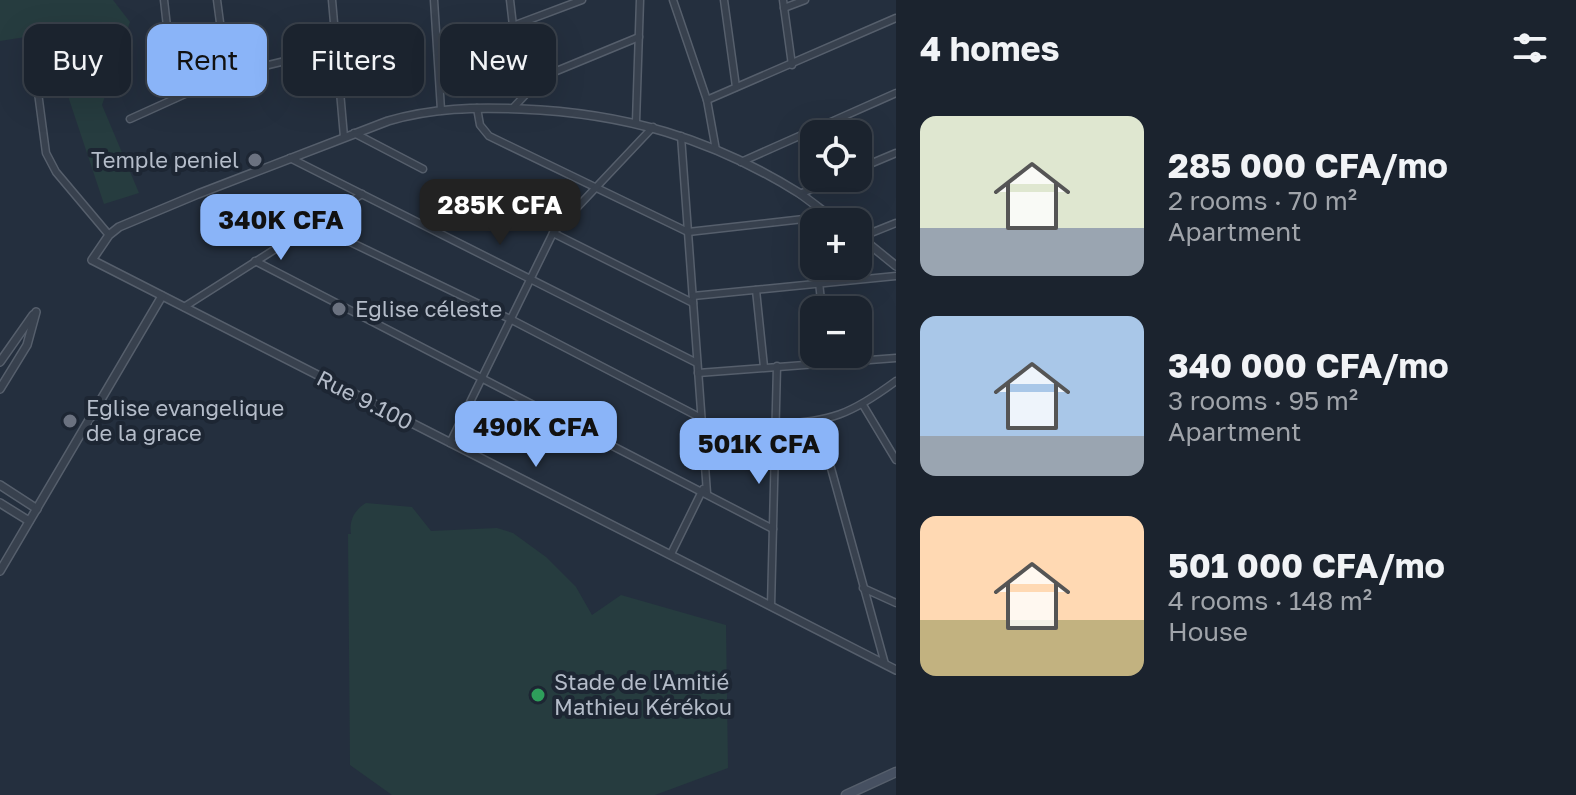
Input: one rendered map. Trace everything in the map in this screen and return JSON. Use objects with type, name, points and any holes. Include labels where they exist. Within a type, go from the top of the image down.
[{"type":"main road","points":[[846,795],[896,772]]},
{"type":"street","points":[[164,0],[175,98]]},
{"type":"street","points":[[217,0],[220,24]]},
{"type":"street","points":[[332,0],[333,24]]},
{"type":"street","points":[[434,0],[441,110]]},
{"type":"street","points":[[510,0],[513,24]]},
{"type":"street","points":[[636,122],[640,0]]},
{"type":"street","points":[[673,0],[707,100],[716,150]]},
{"type":"street","points":[[724,0],[736,87]]},
{"type":"street","points":[[792,65],[783,4],[805,0]]},
{"type":"street","points":[[518,24],[578,1]]},
{"type":"street","points":[[707,100],[896,18]]},
{"type":"street","points":[[513,108],[542,77],[639,37]]},
{"type":"street","points":[[741,162],[896,93]]},
{"type":"street","points":[[38,96],[46,153],[69,190],[109,235],[119,227],[354,133],[402,117],[477,108],[580,112],[636,122],[716,150],[800,194],[819,208]]},
{"type":"street","points":[[130,119],[180,96]]},
{"type":"street","points":[[340,96],[344,137]]},
{"type":"street","points":[[477,108],[480,125],[489,136],[688,232],[800,219]]},
{"type":"street","points":[[450,443],[485,378],[553,233],[653,127]]},
{"type":"street","points":[[354,133],[423,169]]},
{"type":"street","points":[[671,554],[704,492],[706,482],[681,136]]},
{"type":"street","points":[[872,163],[896,153]]},
{"type":"street","points":[[289,158],[697,363]]},
{"type":"street","points":[[800,194],[805,192]]},
{"type":"street","points":[[184,307],[362,194]]},
{"type":"street","points":[[872,232],[896,223]]},
{"type":"street","points":[[313,224],[512,320],[701,418]]},
{"type":"street","points":[[553,233],[693,300],[819,282],[896,276]]},
{"type":"street","name":"Rue 9.100","points":[[109,235],[92,260],[896,670]]},
{"type":"street","points":[[872,246],[896,266]]},
{"type":"street","points":[[255,261],[773,529]]},
{"type":"street","points":[[819,282],[820,296]]},
{"type":"street","points":[[756,290],[764,367]]},
{"type":"street","points":[[1,567],[162,296]]},
{"type":"street","points":[[0,362],[36,312],[27,345],[0,389]]},
{"type":"street","points":[[872,358],[896,358]]},
{"type":"street","points":[[698,373],[800,362]]},
{"type":"street","points":[[771,606],[777,366]]},
{"type":"street","points":[[775,425],[818,421],[849,412],[896,381]]},
{"type":"street","points":[[863,405],[896,460]]},
{"type":"street","points":[[818,421],[885,665]]},
{"type":"street","points":[[0,485],[37,509]]},
{"type":"street","points":[[0,503],[29,521]]},
{"type":"street","points":[[863,588],[896,603]]},
{"type":"green space","points":[[0,0],[113,0],[130,22],[24,24],[24,37],[0,41]]},
{"type":"green space","points":[[68,96],[105,96],[102,105],[139,193],[104,204]]},
{"type":"green space","name":"Stade de l'Amitié Mathieu Kérékou","points":[[366,503],[412,507],[431,531],[497,528],[513,533],[546,557],[576,587],[592,615],[621,595],[726,625],[728,768],[655,795],[392,795],[350,765],[348,534],[351,534],[353,516]]},
{"type":"place","name":"Temple peniel","points":[[255,160]]},
{"type":"place","name":"Eglise céleste","points":[[339,309]]},
{"type":"place","name":"Eglise evangelique de la grace","points":[[70,421]]},
{"type":"place","name":"Stade de l'Amitié Mathieu Kérékou","points":[[538,695]]}]
